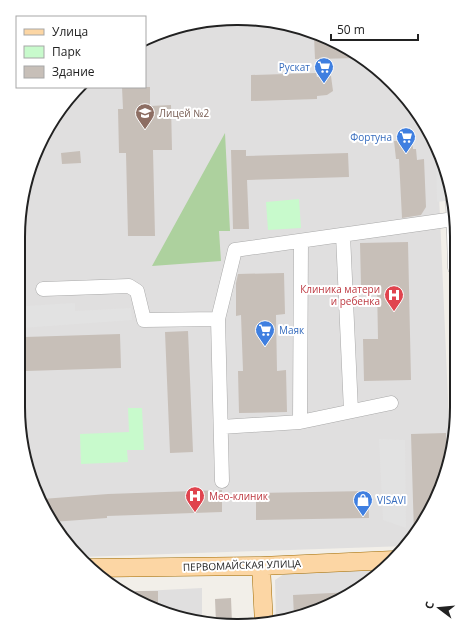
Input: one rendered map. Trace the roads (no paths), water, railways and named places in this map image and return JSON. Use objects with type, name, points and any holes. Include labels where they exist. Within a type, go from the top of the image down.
[{"type":"main road","name":"ПЕРВОМАЙСКАЯ УЛИЦА","points":[[99,568],[261,566],[384,560]]},
{"type":"main road","points":[[261,566],[264,617]]},
{"type":"street","points":[[222,481],[218,319],[236,250],[449,220]]},
{"type":"street","points":[[343,235],[350,411]]},
{"type":"street","points":[[300,422],[301,241]]},
{"type":"street","points":[[44,289],[128,286],[138,291],[144,320],[218,319]]},
{"type":"street","points":[[221,426],[300,422],[391,403]]},
{"type":"place","name":"Рускат","points":[[324,84]]},
{"type":"place","name":"Лицей №2","points":[[145,130]]},
{"type":"place","name":"Фортуна","points":[[406,154]]},
{"type":"place","name":"Клиника матери и ребенка","points":[[394,312]]},
{"type":"place","name":"Маяк","points":[[265,347]]},
{"type":"place","name":"Мео-клиник","points":[[195,513]]},
{"type":"place","name":"VISAVI","points":[[363,517]]}]
